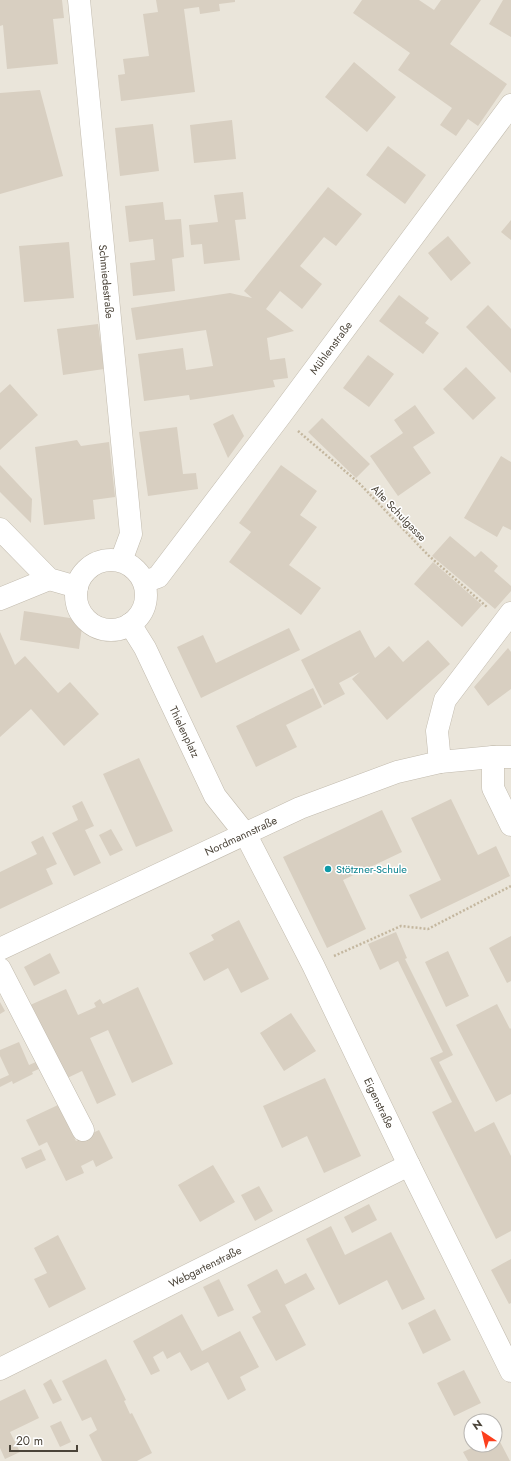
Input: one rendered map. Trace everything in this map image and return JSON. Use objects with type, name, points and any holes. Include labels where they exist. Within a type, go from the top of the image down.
[{"type":"street","name":"Schmiedestraße","points":[[79,0],[131,534],[121,561]]},
{"type":"street","name":"Mühlenstraße","points":[[144,582],[158,576],[280,416],[511,105]]},
{"type":"street","points":[[0,529],[49,579],[77,587]]},
{"type":"street","points":[[102,561],[121,561],[138,573],[144,582],[146,601],[143,610],[138,618],[119,629],[108,630],[96,626],[86,620],[76,599],[77,587],[81,578],[86,571],[102,561]]},
{"type":"street","points":[[0,599],[49,579]]},
{"type":"street","points":[[440,762],[437,731],[445,700],[508,617]]},
{"type":"street","name":"Thielenplatz","points":[[130,624],[145,648],[215,796],[246,835]]},
{"type":"street","points":[[502,757],[493,788],[511,826]]},
{"type":"street","name":"Nordmannstraße","points":[[0,949],[246,835],[300,808],[397,772],[440,762],[502,757]]},
{"type":"street","name":"Eigenstraße","points":[[246,835],[313,965],[409,1165],[511,1371]]},
{"type":"street","points":[[0,969],[83,1130]]},
{"type":"street","name":"Webgartenstraße","points":[[0,1369],[409,1165]]},
{"type":"path","name":"Alte Schulgasse","points":[[280,416],[359,483],[428,555],[508,617]]},
{"type":"path","points":[[313,965],[401,926],[428,929],[511,886]]},
{"type":"shaded area","points":[[0,0],[511,0],[511,1461],[0,1461]]},
{"type":"building","points":[[0,0],[62,0],[64,18],[53,19],[58,64],[7,69],[3,25],[0,26]]},
{"type":"building","points":[[156,0],[235,0],[235,2],[219,4],[220,11],[200,14],[199,7],[184,9],[195,92],[121,101],[118,75],[125,74],[123,59],[149,56],[143,14],[158,12]]},
{"type":"building","points":[[362,0],[419,0],[434,10],[441,0],[481,0],[450,44],[507,84],[478,126],[468,119],[456,136],[440,125],[452,108],[398,70],[410,53],[353,13]]},
{"type":"building","points":[[503,0],[511,0],[511,37],[489,24]]},
{"type":"building","points":[[354,62],[396,97],[367,132],[325,97]]},
{"type":"building","points":[[40,90],[63,176],[0,194],[0,93]]},
{"type":"building","points":[[232,120],[236,159],[194,163],[190,125]]},
{"type":"building","points":[[153,124],[159,171],[120,176],[115,128]]},
{"type":"building","points":[[388,146],[426,175],[405,204],[366,175]]},
{"type":"building","points":[[328,187],[362,214],[336,246],[324,237],[300,266],[322,284],[302,309],[280,291],[266,309],[294,331],[267,338],[270,360],[285,358],[288,378],[273,380],[275,387],[190,400],[189,395],[144,401],[138,354],[183,348],[186,370],[213,366],[206,330],[136,340],[131,308],[230,293],[252,298],[244,291]]},
{"type":"building","points":[[243,192],[246,219],[235,220],[240,260],[204,264],[202,244],[191,245],[189,225],[218,222],[214,195]]},
{"type":"building","points":[[163,202],[165,220],[181,219],[184,257],[172,259],[175,291],[133,296],[130,263],[155,260],[153,239],[129,242],[125,206]]},
{"type":"building","points":[[511,220],[511,240],[501,232]]},
{"type":"building","points":[[448,236],[471,263],[451,281],[428,253]]},
{"type":"building","points":[[69,242],[74,298],[24,302],[19,246]]},
{"type":"building","points":[[399,295],[429,318],[425,323],[439,333],[423,354],[379,321]]},
{"type":"building","points":[[488,305],[511,329],[511,373],[466,327]]},
{"type":"building","points":[[98,324],[104,369],[63,375],[57,329]]},
{"type":"building","points":[[368,355],[394,374],[369,407],[343,388]]},
{"type":"building","points":[[466,367],[496,398],[473,420],[443,389]]},
{"type":"building","points":[[10,384],[38,415],[0,450],[0,393]]},
{"type":"building","points":[[415,405],[435,433],[413,447],[431,473],[398,496],[370,456],[403,433],[394,420]]},
{"type":"building","points":[[233,414],[244,436],[228,458],[213,424]]},
{"type":"building","points":[[322,418],[370,464],[356,478],[308,432]]},
{"type":"building","points":[[177,427],[183,474],[196,473],[198,489],[148,496],[139,432]]},
{"type":"building","points":[[77,440],[81,446],[109,442],[115,497],[93,500],[95,519],[44,525],[35,447]]},
{"type":"building","points":[[501,456],[511,462],[511,530],[503,526],[497,537],[464,518]]},
{"type":"building","points":[[0,465],[32,499],[31,523],[0,492]]},
{"type":"building","points":[[281,465],[317,491],[300,515],[317,527],[289,565],[321,588],[301,615],[229,562],[251,532],[239,523]]},
{"type":"building","points":[[450,536],[475,557],[481,551],[498,566],[494,571],[511,586],[511,591],[495,609],[432,556]]},
{"type":"building","points":[[433,562],[482,605],[462,627],[414,584]]},
{"type":"building","points":[[24,611],[83,620],[79,649],[20,640]]},
{"type":"building","points":[[289,628],[300,650],[201,698],[177,647],[203,635],[216,663]]},
{"type":"building","points":[[360,630],[375,658],[389,646],[403,662],[428,640],[450,664],[387,720],[352,679],[360,672],[339,683],[345,694],[324,705],[301,660]]},
{"type":"building","points":[[0,632],[15,665],[25,656],[58,693],[70,682],[99,714],[64,746],[31,709],[0,737]]},
{"type":"building","points":[[508,648],[511,652],[511,689],[488,706],[474,687]]},
{"type":"building","points":[[313,688],[322,707],[286,725],[297,747],[256,767],[236,726]]},
{"type":"building","points":[[139,758],[173,831],[136,847],[103,774]]},
{"type":"building","points":[[451,799],[478,855],[496,846],[510,876],[421,919],[409,895],[441,880],[411,818]]},
{"type":"building","points":[[82,801],[94,826],[85,830],[101,863],[74,876],[52,833],[78,820],[72,806]]},
{"type":"building","name":"Stötzner-Schule","points":[[382,810],[402,852],[343,880],[366,929],[327,948],[283,857]]},
{"type":"building","points":[[111,829],[123,850],[110,856],[99,835]]},
{"type":"building","points":[[43,836],[57,864],[46,869],[53,884],[0,909],[0,872],[37,854],[31,842]]},
{"type":"building","points":[[239,920],[269,979],[241,993],[228,968],[204,981],[189,953],[214,940],[211,935]]},
{"type":"building","points":[[396,932],[407,958],[405,959],[453,1055],[439,1062],[475,1132],[494,1122],[511,1156],[511,1231],[496,1239],[432,1112],[452,1102],[430,1058],[443,1052],[398,961],[380,970],[368,944]]},
{"type":"building","points":[[511,936],[511,981],[507,983],[489,948]]},
{"type":"building","points":[[448,951],[469,996],[446,1007],[425,962]]},
{"type":"building","points":[[50,953],[60,973],[34,986],[24,967]]},
{"type":"building","points":[[138,987],[173,1064],[132,1083],[108,1030],[90,1038],[116,1095],[97,1104],[82,1071],[63,1080],[55,1062],[32,1072],[33,1074],[13,1084],[12,1081],[0,1087],[0,1079],[9,1075],[0,1056],[0,1050],[19,1042],[29,1065],[52,1055],[28,1006],[66,989],[78,1015],[96,1007],[94,1003],[100,999],[103,1004]]},
{"type":"building","points":[[0,1002],[5,1011],[0,1014]]},
{"type":"building","points":[[497,1004],[510,1029],[511,1028],[511,1094],[496,1102],[456,1025]]},
{"type":"building","points":[[291,1013],[316,1051],[284,1071],[260,1033]]},
{"type":"building","points":[[325,1078],[361,1156],[324,1173],[307,1136],[282,1148],[263,1106]]},
{"type":"building","points":[[58,1105],[76,1141],[99,1130],[113,1158],[96,1167],[93,1160],[81,1166],[84,1173],[66,1181],[47,1142],[39,1146],[26,1120]]},
{"type":"building","points":[[41,1149],[46,1160],[26,1169],[21,1158]]},
{"type":"building","points":[[213,1165],[235,1202],[200,1222],[178,1185]]},
{"type":"building","points":[[259,1186],[273,1211],[255,1221],[241,1195]]},
{"type":"building","points":[[369,1204],[377,1220],[352,1233],[344,1217]]},
{"type":"building","points":[[331,1226],[345,1255],[391,1232],[425,1299],[402,1310],[387,1280],[339,1305],[306,1239]]},
{"type":"building","points":[[58,1235],[86,1289],[49,1308],[34,1279],[47,1273],[34,1248]]},
{"type":"building","points":[[511,1259],[511,1303],[509,1304],[491,1270]]},
{"type":"building","points":[[277,1269],[285,1284],[306,1273],[315,1289],[285,1305],[306,1345],[276,1361],[252,1317],[261,1312],[247,1285]]},
{"type":"building","points":[[219,1279],[234,1310],[218,1317],[203,1287]]},
{"type":"building","points":[[435,1309],[451,1340],[423,1354],[408,1323]]},
{"type":"building","points":[[182,1314],[202,1351],[240,1331],[259,1367],[240,1377],[246,1390],[228,1400],[208,1362],[191,1371],[180,1352],[167,1359],[163,1351],[153,1357],[160,1371],[151,1375],[133,1341]]},
{"type":"building","points":[[106,1359],[126,1400],[124,1401],[130,1414],[132,1413],[152,1453],[137,1461],[102,1461],[89,1435],[97,1430],[91,1417],[82,1421],[62,1381]]},
{"type":"building","points":[[464,1370],[481,1403],[454,1416],[437,1383]]},
{"type":"building","points":[[51,1379],[62,1400],[53,1404],[43,1384]]},
{"type":"building","points":[[25,1389],[39,1418],[10,1432],[20,1452],[5,1459],[0,1448],[0,1401]]},
{"type":"building","points":[[61,1421],[71,1442],[60,1447],[50,1426]]},
{"type":"building","points":[[503,1448],[510,1461],[468,1461],[464,1453],[503,1453]]},
{"type":"place","name":"Stötzner-Schule","points":[[328,869]]}]
